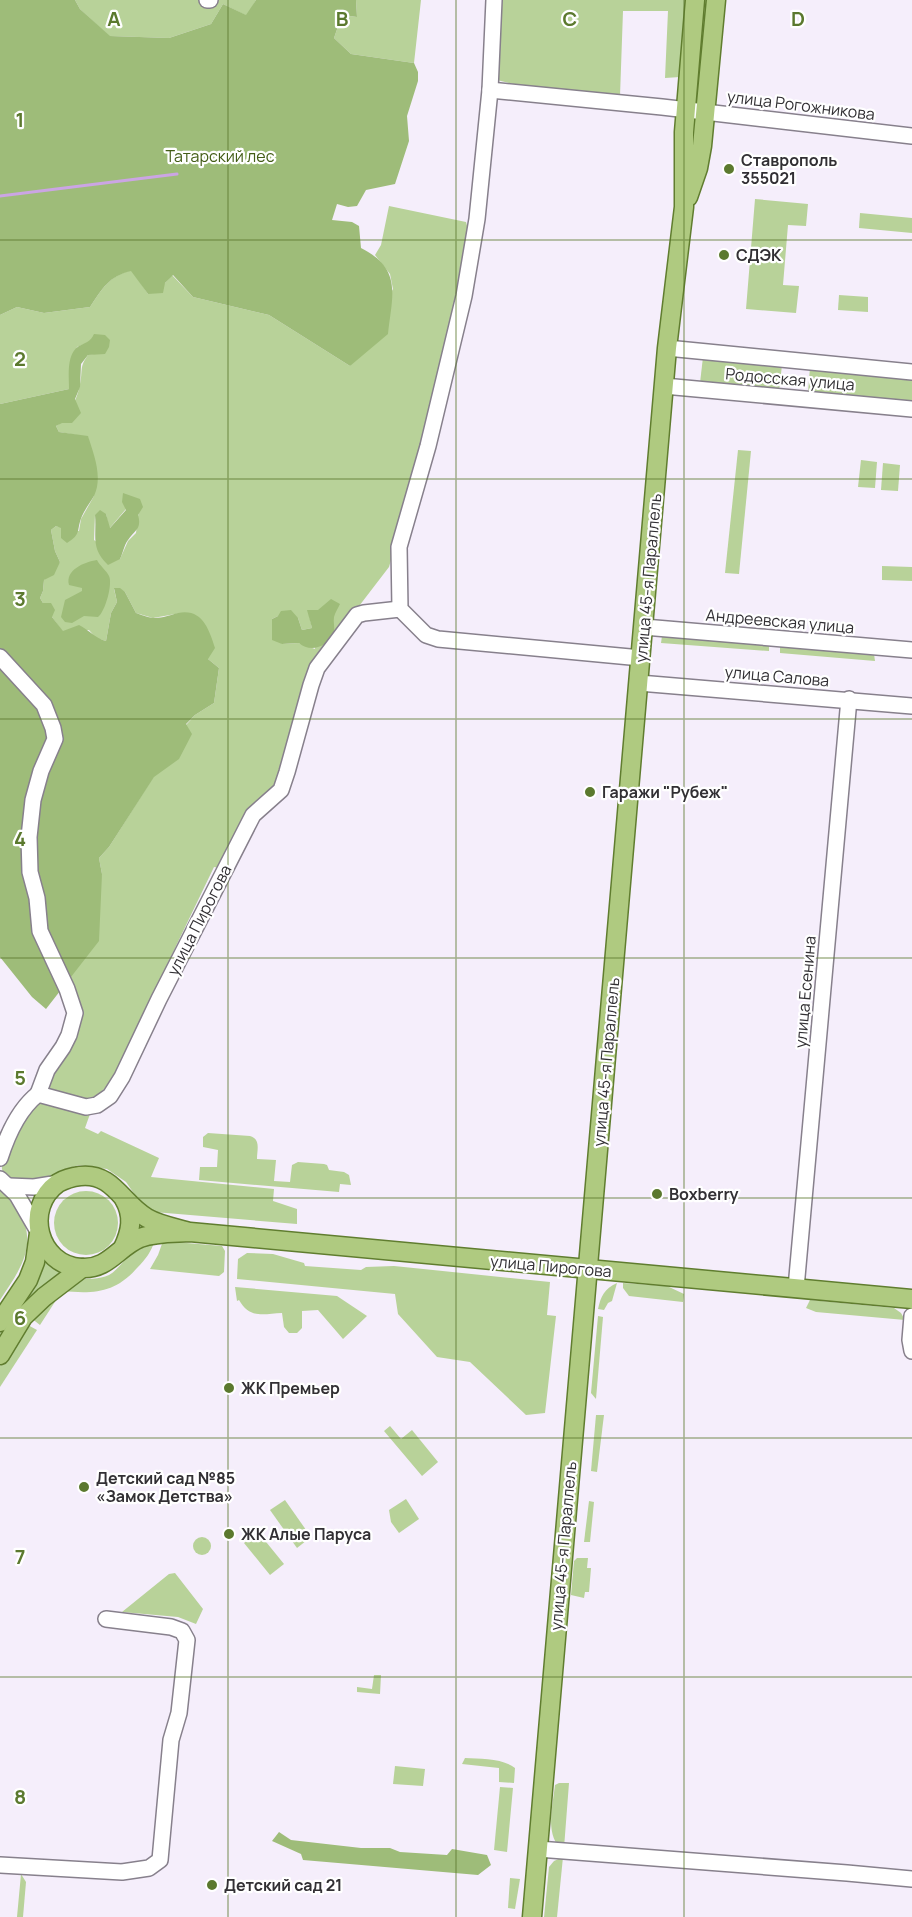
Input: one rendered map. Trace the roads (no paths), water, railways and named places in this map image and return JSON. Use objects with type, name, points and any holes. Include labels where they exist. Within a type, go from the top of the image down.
[{"type":"main road","name":"улица 45-я Параллель","points":[[532,1917],[667,348],[684,207],[683,165],[695,0]]},
{"type":"main road","name":"улица 45-я Параллель","points":[[684,207],[698,168],[716,0]]},
{"type":"main road","name":"улица Пирогова","points":[[59,1183],[72,1177],[92,1176],[111,1184],[146,1217],[190,1232]]},
{"type":"main road","points":[[0,1322],[28,1280],[35,1262],[39,1213],[43,1201],[59,1183]]},
{"type":"main road","points":[[121,1193],[128,1206],[131,1220],[129,1235],[123,1248]]},
{"type":"main road","name":"улица Пирогова","points":[[0,1355],[23,1317],[44,1297],[82,1268],[105,1263],[123,1248],[143,1237],[190,1232],[912,1299]]},
{"type":"main road","points":[[39,1233],[53,1256],[66,1264],[82,1268]]},
{"type":"street","points":[[494,0],[490,90],[482,179],[465,296],[428,446],[399,547],[400,609],[426,635],[438,639],[641,658]]},
{"type":"street","name":"улица Рогожникова","points":[[490,90],[912,136]]},
{"type":"street","name":"Родосская улица","points":[[667,348],[912,372]]},
{"type":"street","name":"Родосская улица","points":[[664,386],[912,409]]},
{"type":"street","name":"улица Пирогова","points":[[38,1094],[86,1107],[97,1105],[110,1096],[254,815],[280,790],[317,668],[357,615],[400,609]]},
{"type":"street","name":"Андреевская улица","points":[[644,627],[912,650]]},
{"type":"street","points":[[0,657],[44,705],[53,728],[55,739],[33,800],[29,837],[30,872],[37,898],[40,930],[75,1012],[66,1041],[47,1070],[38,1094],[31,1099],[4,1144],[0,1158]]},
{"type":"street","name":"улица Салова","points":[[639,683],[912,706]]},
{"type":"street","name":"улица Есенина","points":[[796,1288],[849,699]]},
{"type":"street","points":[[5,1183],[50,1186],[59,1183]]},
{"type":"street","points":[[5,1183],[23,1204],[39,1233]]},
{"type":"street","points":[[912,1316],[910,1337],[912,1351]]},
{"type":"street","points":[[0,1866],[122,1872],[149,1868],[160,1860],[171,1740],[179,1713],[187,1640],[182,1631],[171,1627],[106,1619]]},
{"type":"street","points":[[537,1849],[912,1880]]},
{"type":"waterway","points":[[0,196],[177,174]]},
{"type":"place","name":"Ставрополь 355021","points":[[729,169]]},
{"type":"place","name":"СДЭК","points":[[724,255]]},
{"type":"place","name":"Гаражи \"Рубеж\"","points":[[590,792]]},
{"type":"place","name":"Boxberry","points":[[657,1194]]},
{"type":"place","name":"ЖК Премьер","points":[[229,1388]]},
{"type":"place","name":"Детский сад №85 «Замок Детства»","points":[[84,1487]]},
{"type":"place","name":"ЖК Алые Паруса","points":[[229,1534]]},
{"type":"place","name":"Детский сад 21","points":[[212,1885]]},
{"type":"park label","name":"Татарский лес","points":[[220,156]]}]
